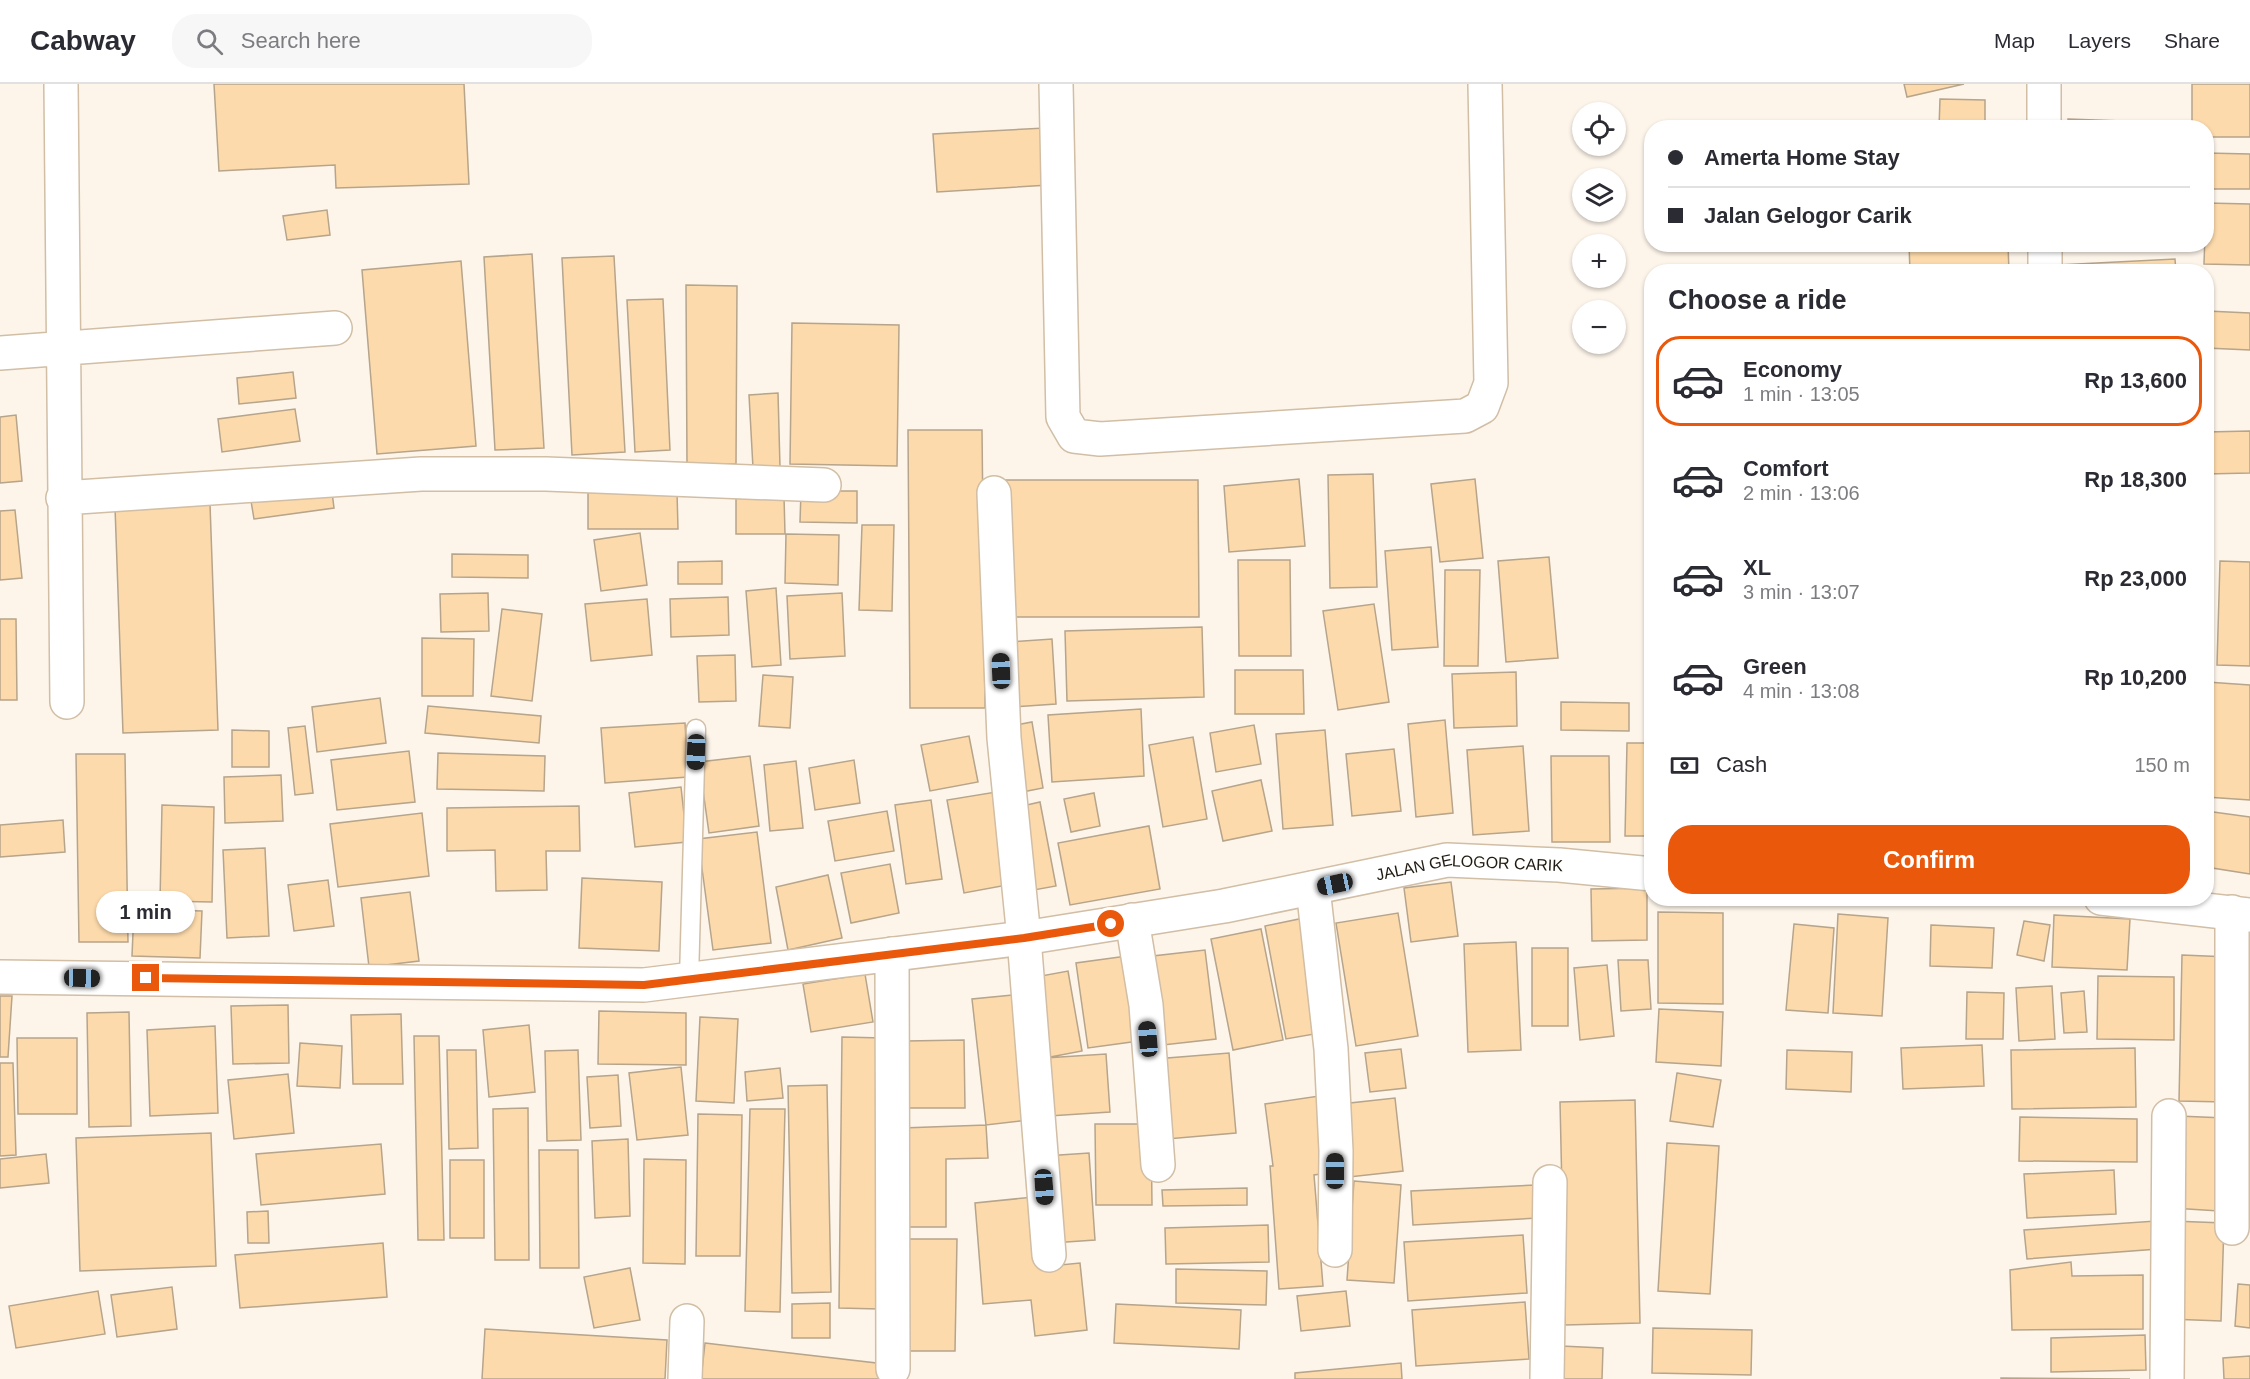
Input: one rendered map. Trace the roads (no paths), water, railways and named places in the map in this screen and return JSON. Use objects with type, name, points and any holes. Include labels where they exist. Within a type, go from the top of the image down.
[{"type":"street","points":[[61,84],[65,348],[63,498],[67,702]]},
{"type":"street","points":[[1056,84],[1063,417],[1074,436],[1100,439],[1465,416],[1482,407],[1491,382],[1485,84]]},
{"type":"street","points":[[2044,84],[2044,120]]},
{"type":"street","points":[[0,353],[335,328]]},
{"type":"street","points":[[63,498],[421,474],[546,474],[824,485]]},
{"type":"street","points":[[994,493],[1004,738],[1024,938],[1049,1255]]},
{"type":"street","name":"JALAN GELOGOR CARIK","points":[[0,977],[644,985],[1024,938],[1313,888],[1447,860],[1559,865],[1644,873]]},
{"type":"street","points":[[1313,888],[1331,1049],[1336,1151],[1335,1251]]},
{"type":"street","points":[[2171,906],[2241,914],[2232,1228]]},
{"type":"street","points":[[1132,920],[1146,1005],[1158,1165]]},
{"type":"street","points":[[892,954],[893,1369]]},
{"type":"street","points":[[2167,1379],[2169,1116]]},
{"type":"street","points":[[1547,1379],[1550,1182]]},
{"type":"street","points":[[685,1379],[687,1321]]},
{"type":"lane","points":[[689,979],[696,729]]}]
